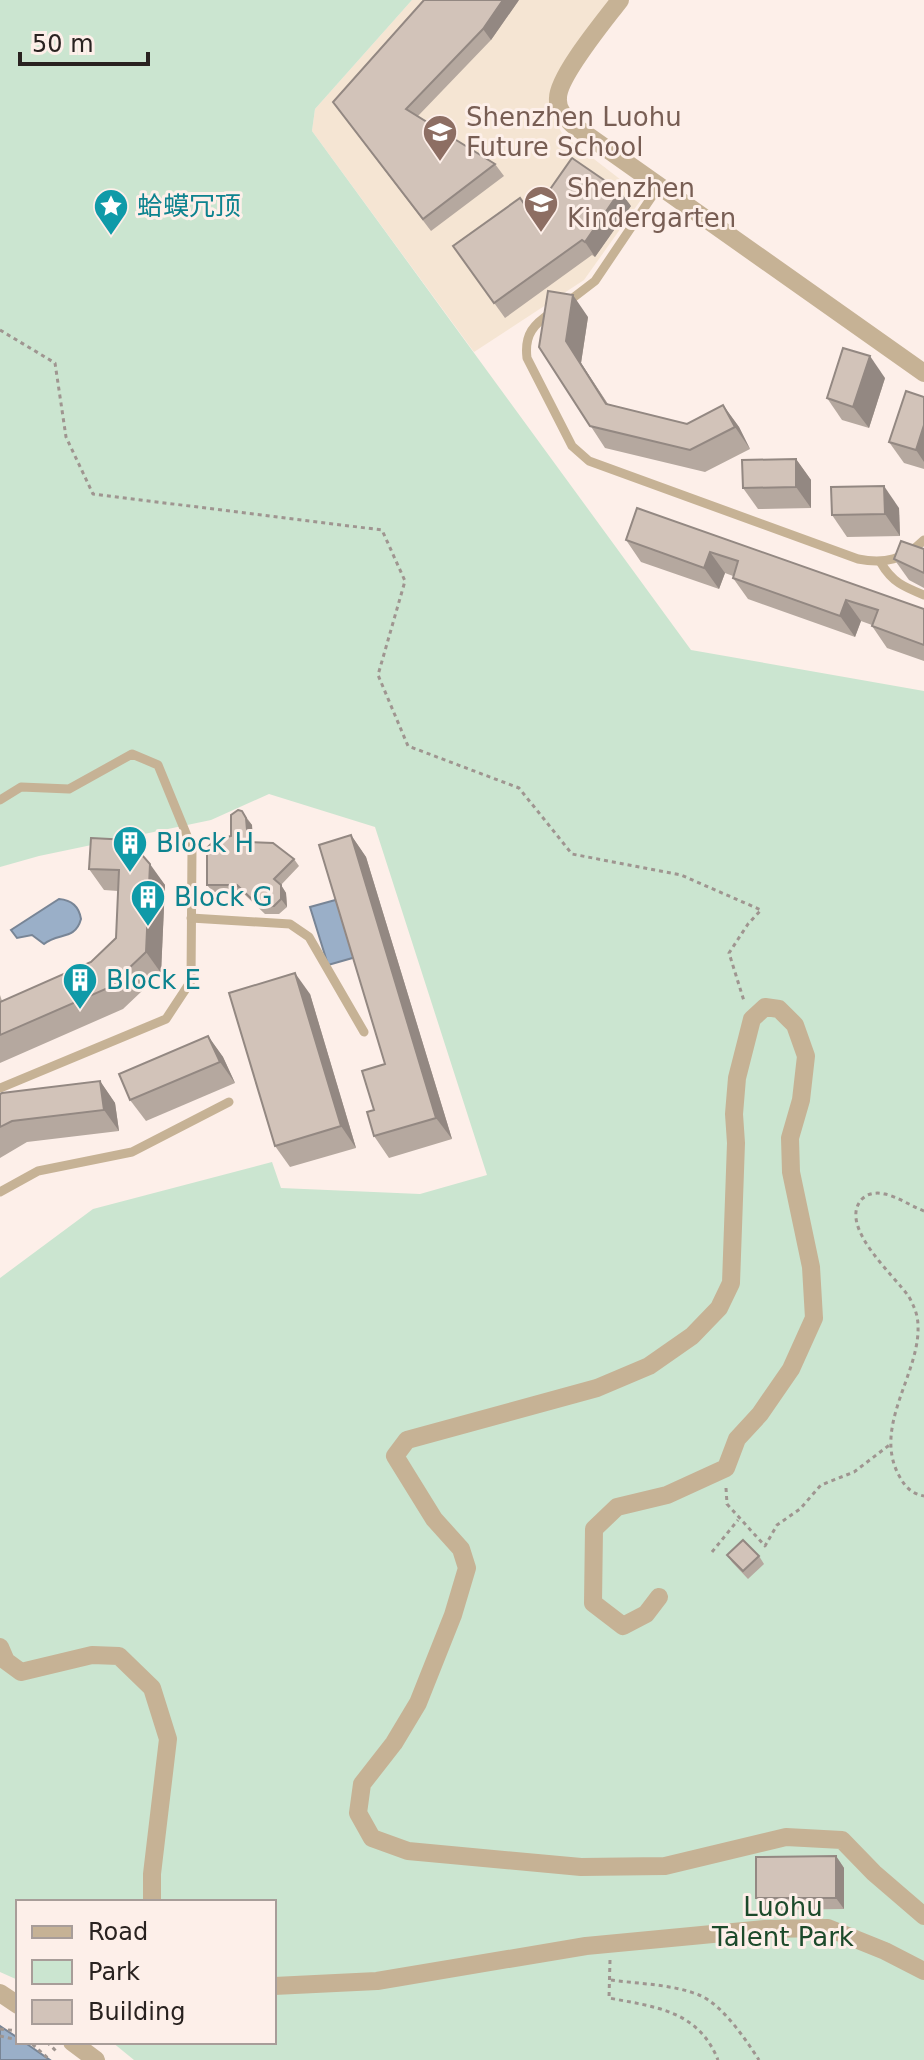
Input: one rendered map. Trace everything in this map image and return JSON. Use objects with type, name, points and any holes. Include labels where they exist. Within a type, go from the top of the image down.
[{"type":"street","points":[[620,0],[563,81],[557,102],[562,114],[573,125],[924,373]]},
{"type":"street","points":[[659,1597],[646,1614],[623,1626],[593,1603],[594,1529],[617,1507],[667,1495],[726,1468],[737,1439],[760,1414],[791,1369],[814,1318],[811,1267],[791,1172],[790,1138],[801,1100],[806,1056],[795,1025],[779,1009],[765,1007],[752,1019],[737,1078],[731,1283],[719,1308],[692,1336],[649,1366],[597,1388],[407,1440],[395,1456],[434,1519],[461,1549],[467,1568],[453,1615],[418,1703],[394,1743],[362,1784],[358,1813],[372,1838],[408,1851],[581,1867],[665,1866],[786,1837],[842,1840],[874,1873],[924,1916]]},
{"type":"street","points":[[0,1647],[6,1661],[21,1672],[92,1655],[119,1656],[152,1688],[168,1739],[152,1874],[152,1900]]},
{"type":"street","points":[[276,1986],[377,1981],[610,1944],[750,1930],[828,1928],[924,1971]]},
{"type":"street","points":[[75,2044],[96,2060]]},
{"type":"lane","points":[[659,186],[595,281],[536,323],[527,339],[530,367],[572,446],[599,467],[858,559],[881,563],[900,558],[924,540]]},
{"type":"lane","points":[[881,563],[888,576],[900,586],[924,595]]},
{"type":"lane","points":[[0,800],[21,787],[69,789],[132,754],[158,765],[192,848],[191,981],[166,1019],[0,1088]]},
{"type":"lane","points":[[191,918],[290,924],[309,937],[364,1032]]},
{"type":"lane","points":[[0,1192],[38,1171],[132,1152],[229,1102]]},
{"type":"path","points":[[0,330],[55,363],[66,437],[93,494],[382,530],[405,581],[378,675],[408,746],[519,788],[572,854],[681,875],[761,910],[729,953],[738,988],[752,1019]]},
{"type":"path","points":[[924,1211],[883,1193],[869,1194],[860,1201],[857,1209],[860,1231],[866,1245],[916,1310],[917,1341],[896,1409],[892,1443],[894,1466],[902,1482],[912,1493],[924,1496]]},
{"type":"path","points":[[727,1504],[765,1546],[777,1525],[800,1509],[821,1485],[854,1472],[892,1443]]},
{"type":"path","points":[[712,1552],[739,1520]]},
{"type":"path","points":[[610,1944],[609,1998],[663,2009],[685,2019],[707,2037],[718,2060]]},
{"type":"path","points":[[611,1980],[671,1987],[702,1995],[731,2022],[759,2060]]},
{"type":"path","points":[[32,2044],[50,2060]]},
{"type":"shaded area","name":"Shenzhen Luohu Future School","points":[[412,0],[617,0],[558,81],[548,108],[563,135],[643,197],[584,280],[474,352],[312,131],[315,109]]},
{"type":"green space","name":"Luohu Talent Park","points":[[0,0],[412,0],[315,109],[312,131],[691,650],[924,691],[924,2060],[134,2060],[114,2044],[276,2044],[276,1900],[16,1900],[16,1979],[0,1972],[0,1278],[93,1209],[272,1162],[281,1188],[420,1194],[487,1175],[375,827],[269,794],[211,820],[0,867]]},
{"type":"water","points":[[59,899],[77,907],[81,919],[75,930],[44,944],[32,935],[17,938],[11,930]]},
{"type":"water","points":[[339,899],[356,957],[328,965],[310,907]]},
{"type":"water","points":[[0,2026],[16,2037],[16,2044],[27,2044],[50,2060],[0,2060]]},
{"type":"building","points":[[424,0],[503,0],[483,29],[406,109],[495,164],[423,219],[333,102]]},
{"type":"building","points":[[572,158],[620,191],[585,242],[582,240],[494,303],[453,246],[520,198],[532,215]]},
{"type":"building","points":[[548,291],[573,295],[566,341],[606,404],[687,424],[723,405],[735,427],[690,450],[590,426],[539,347]]},
{"type":"building","points":[[843,348],[870,356],[853,407],[827,398]]},
{"type":"building","points":[[906,391],[924,397],[924,425],[916,450],[889,442]]},
{"type":"building","points":[[796,459],[796,487],[743,488],[742,460]]},
{"type":"building","points":[[884,486],[885,514],[832,515],[831,487]]},
{"type":"building","points":[[637,508],[924,609],[924,645],[872,626],[878,610],[846,600],[840,616],[733,578],[738,561],[710,552],[704,568],[626,540]]},
{"type":"building","points":[[901,541],[924,549],[924,573],[894,559]]},
{"type":"building","points":[[238,810],[246,818],[248,842],[273,843],[294,859],[274,879],[281,885],[281,899],[274,906],[260,907],[237,885],[207,885],[207,848],[215,840],[231,836],[231,815]]},
{"type":"building","points":[[351,835],[436,1118],[374,1136],[367,1112],[374,1110],[362,1071],[385,1064],[319,845]]},
{"type":"building","points":[[91,838],[129,840],[150,864],[146,952],[108,988],[0,1035],[0,1002],[91,962],[116,938],[119,870],[89,869]]},
{"type":"building","points":[[295,973],[341,1126],[275,1146],[229,993]]},
{"type":"building","points":[[208,1036],[220,1062],[130,1100],[119,1074]]},
{"type":"building","points":[[100,1081],[104,1110],[12,1121],[0,1127],[2,1093]]},
{"type":"building","points":[[743,1540],[759,1556],[743,1571],[727,1555]]},
{"type":"building","points":[[836,1856],[836,1898],[756,1898],[756,1857]]},
{"type":"place","name":"Shenzhen Luohu Future School","points":[[440,163]]},
{"type":"place","name":"Shenzhen Kindergarten","points":[[541,234]]},
{"type":"place","name":"蛤蟆冗顶","points":[[111,237]]},
{"type":"place","name":"Block H","points":[[130,874]]},
{"type":"place","name":"Block G","points":[[148,928]]},
{"type":"place","name":"Block E","points":[[80,1011]]}]
